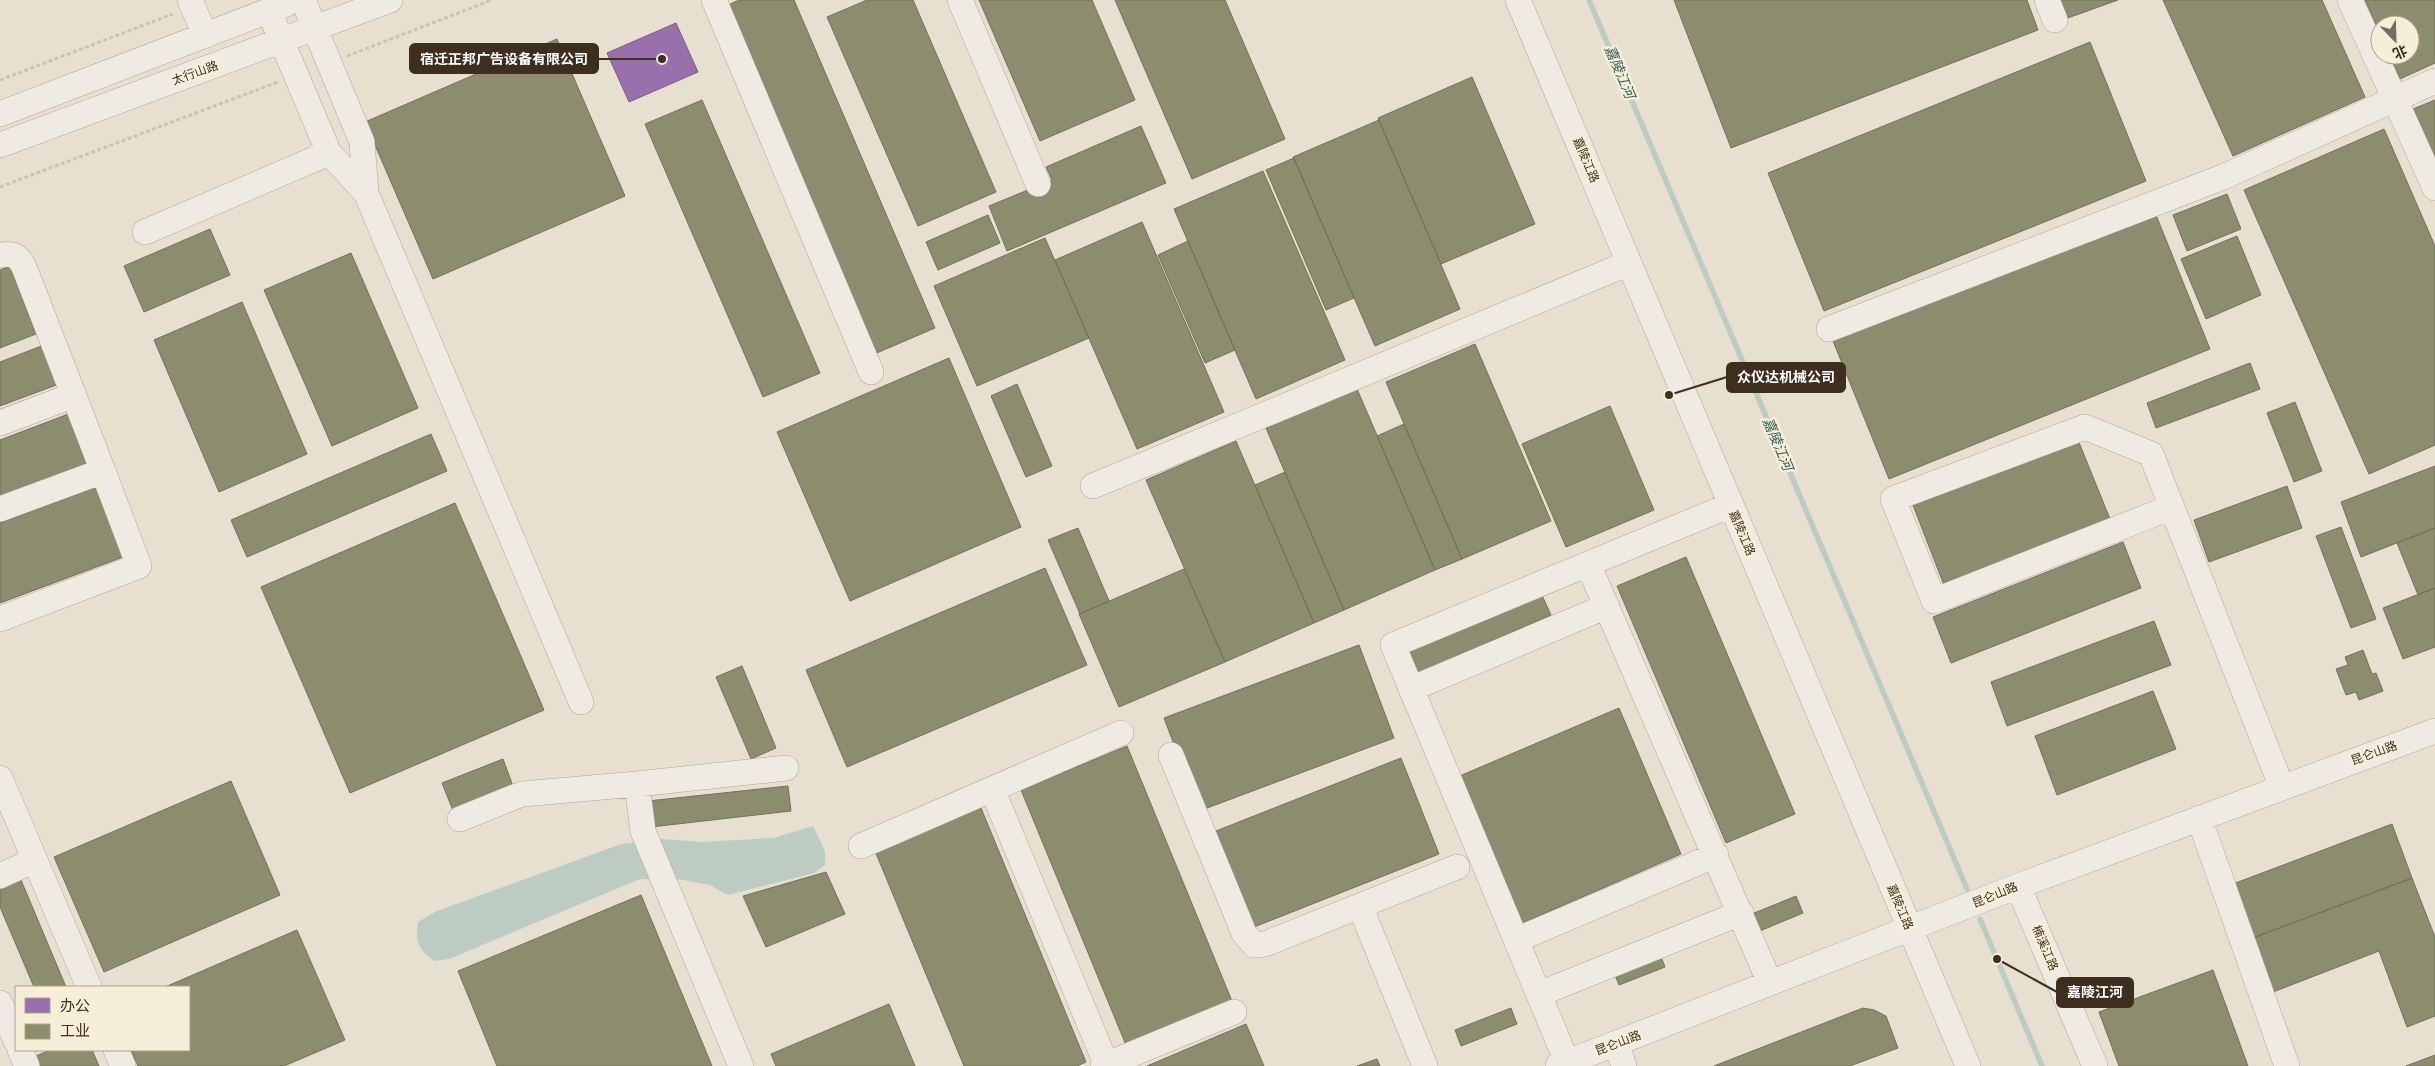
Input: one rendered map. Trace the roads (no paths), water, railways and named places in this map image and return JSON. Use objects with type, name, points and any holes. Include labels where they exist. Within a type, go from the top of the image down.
[{"type":"street","points":[[0,114],[297,0]]},
{"type":"street","points":[[302,0],[362,142],[366,193],[581,702]]},
{"type":"street","name":"太行山路","points":[[0,145],[390,0]]},
{"type":"street","points":[[714,0],[872,372]]},
{"type":"street","points":[[960,0],[1038,184]]},
{"type":"street","name":"嘉陵江路","points":[[1518,0],[1968,1066]]},
{"type":"street","points":[[2350,0],[2435,188]]},
{"type":"street","points":[[191,3],[205,35]]},
{"type":"street","points":[[270,11],[329,153],[366,193]]},
{"type":"street","points":[[1829,329],[2223,176],[2435,81]]},
{"type":"street","points":[[145,232],[329,153]]},
{"type":"street","points":[[0,254],[12,253],[20,258],[103,470],[138,566],[0,619]]},
{"type":"street","points":[[1093,486],[1629,263]]},
{"type":"street","points":[[0,423],[74,395]]},
{"type":"street","points":[[2172,507],[1934,601],[1893,499],[2085,427],[2151,454],[2172,507],[2282,788]]},
{"type":"street","points":[[0,509],[103,470]]},
{"type":"street","points":[[1562,1064],[1539,994],[1392,645],[1731,505]]},
{"type":"street","points":[[1588,564],[1770,983]]},
{"type":"street","points":[[1411,689],[1606,606]]},
{"type":"street","name":"昆仑山路","points":[[1562,1064],[1620,1055],[1770,983],[2018,886],[2435,731]]},
{"type":"street","points":[[861,846],[1121,733]]},
{"type":"street","points":[[1171,755],[1244,933],[1254,945],[1265,944],[1457,868]]},
{"type":"street","points":[[460,819],[522,794],[786,768]]},
{"type":"street","points":[[0,778],[89,986]]},
{"type":"street","points":[[637,784],[644,831],[741,1066]]},
{"type":"street","points":[[992,789],[1105,1065],[1234,1012]]},
{"type":"street","points":[[2198,818],[2287,1066]]},
{"type":"street","points":[[1516,940],[1716,855]]},
{"type":"street","points":[[0,876],[35,860]]},
{"type":"street","name":"楠溪江路","points":[[2018,886],[2095,1066]]},
{"type":"street","points":[[1360,906],[1425,1066]]},
{"type":"street","points":[[1539,994],[1740,913]]},
{"type":"street","points":[[0,1003],[13,1044]]},
{"type":"street","points":[[17,1051],[27,1066]]},
{"type":"street","points":[[116,1051],[123,1066]]},
{"type":"waterway","name":"嘉陵江河","points":[[1589,0],[1967,889]]},
{"type":"waterway","name":"嘉陵江河","points":[[1980,919],[2042,1066]]},
{"type":"place","name":"宿迁正邦广告设备有限公司","points":[[662,59]]},
{"type":"place","name":"众仪达机械公司","points":[[1669,395]]},
{"type":"place","name":"嘉陵江河","points":[[1997,959]]}]
